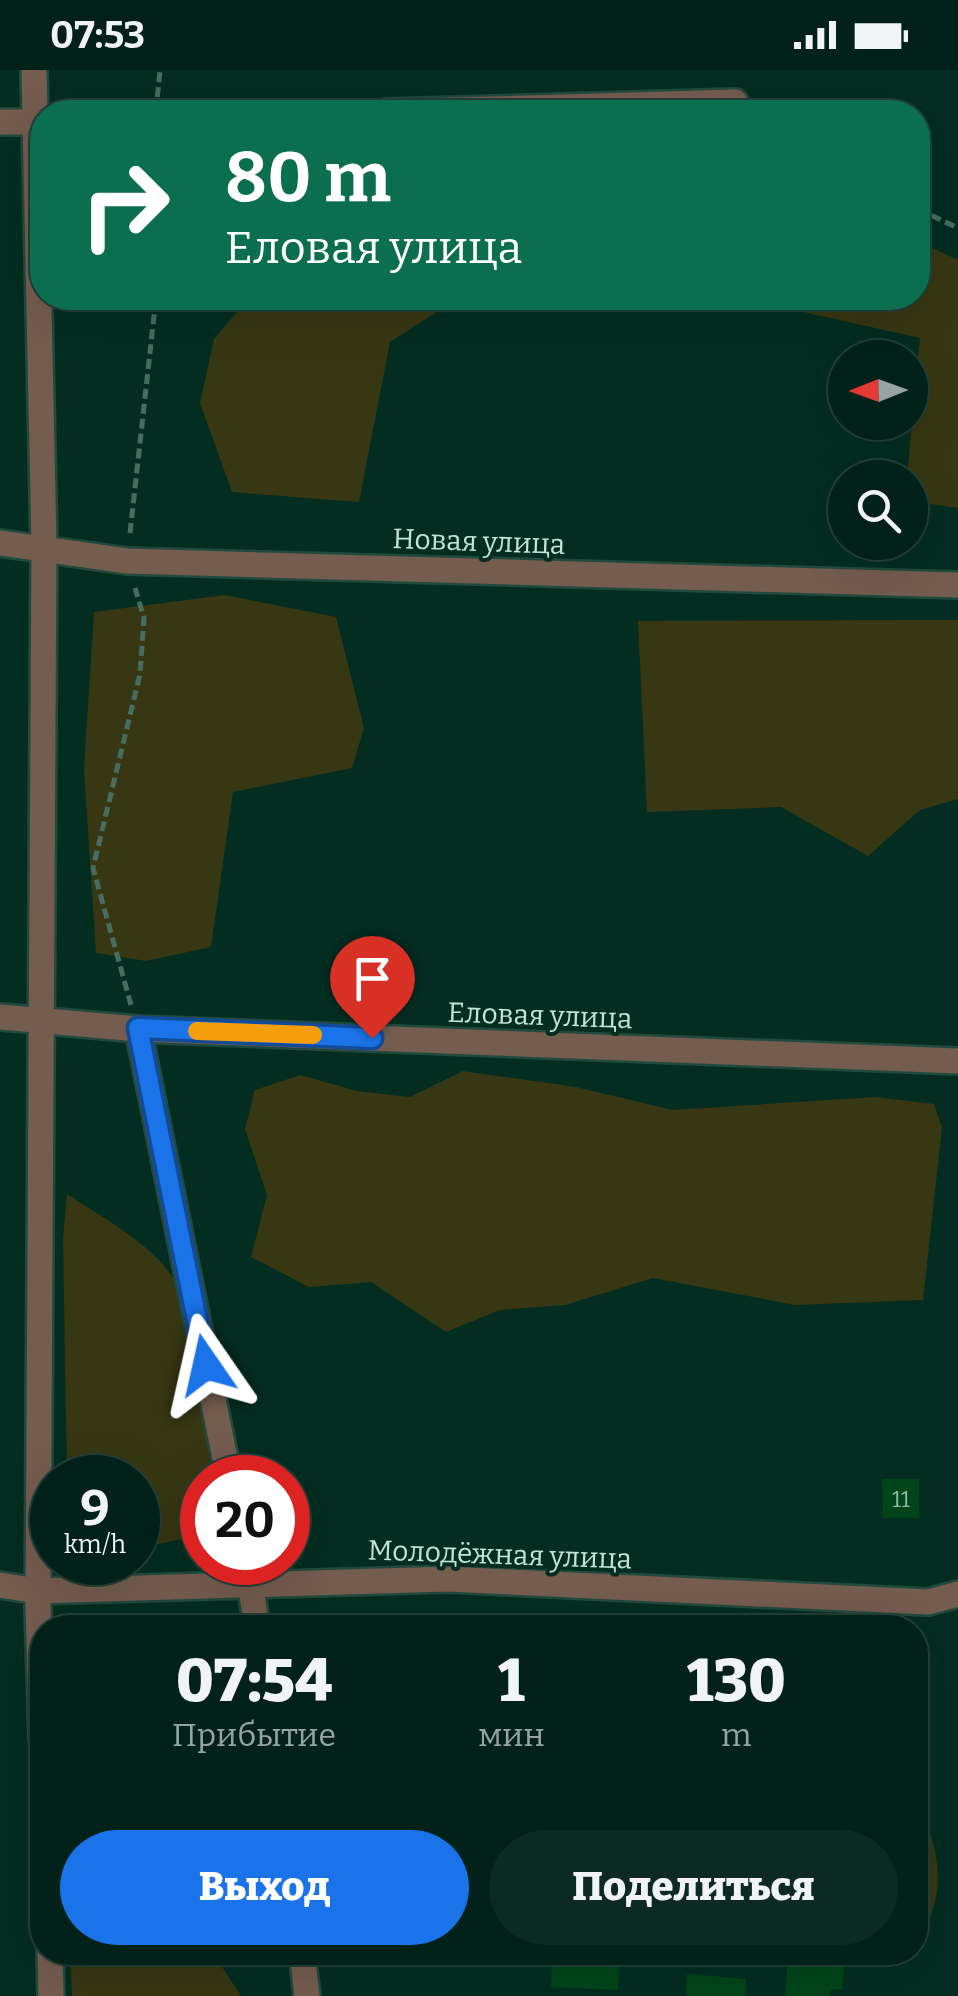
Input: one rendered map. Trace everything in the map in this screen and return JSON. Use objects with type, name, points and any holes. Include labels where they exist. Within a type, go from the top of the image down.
[{"type":"street","points":[[34,70],[36,100]]},
{"type":"street","points":[[0,122],[30,122]]},
{"type":"street","points":[[39,1615],[44,545],[41,310]]},
{"type":"street","name":"Новая улица","points":[[0,542],[44,545],[128,561],[958,585]]},
{"type":"street","name":"Еловая улица","points":[[0,1017],[138,1028],[958,1061]]},
{"type":"street","points":[[138,1028],[224,1455]]},
{"type":"street","name":"Молодёжная улица","points":[[310,1575],[928,1602],[958,1594]]},
{"type":"street","name":"Молодёжная улица","points":[[0,1585],[38,1590],[180,1579]]},
{"type":"street","points":[[251,1585],[255,1615]]},
{"type":"street","points":[[50,1965],[51,1996]]},
{"type":"street","points":[[303,1965],[307,1996]]},
{"type":"path","points":[[157,100],[160,70]]},
{"type":"path","points":[[930,215],[958,228]]},
{"type":"path","points":[[138,1028],[93,868],[140,674],[144,618],[128,561],[155,310]]},
{"type":"shaded area","points":[[930,247],[958,260],[958,508],[928,504],[928,460],[909,460],[910,440],[928,440],[928,340],[795,310],[930,310]]},
{"type":"shaded area","points":[[239,310],[439,310],[390,342],[359,502],[232,492],[200,403],[214,339]]},
{"type":"shaded area","points":[[225,595],[336,617],[364,728],[352,768],[233,792],[211,947],[146,961],[96,953],[84,769],[94,612]]},
{"type":"shaded area","points":[[958,620],[958,799],[920,810],[868,856],[781,807],[647,812],[638,621]]},
{"type":"shaded area","points":[[463,1071],[576,1087],[673,1110],[875,1097],[934,1104],[942,1128],[923,1300],[795,1305],[653,1278],[565,1305],[500,1310],[446,1332],[371,1282],[309,1287],[251,1257],[267,1195],[245,1129],[255,1090],[300,1075],[357,1091],[410,1097]]},
{"type":"shaded area","points":[[67,1194],[156,1257],[177,1286],[187,1310],[201,1368],[210,1455],[180,1455],[180,1539],[160,1544],[160,1455],[67,1455],[63,1238]]},
{"type":"shaded area","points":[[928,1826],[938,1869],[928,1923]]},
{"type":"shaded area","points":[[70,1965],[221,1965],[241,1996],[72,1996]]},
{"type":"building","points":[[882,1479],[919,1479],[919,1518],[883,1518]]},
{"type":"building","points":[[552,1965],[619,1965],[618,1990],[551,1987]]},
{"type":"building","points":[[788,1965],[844,1965],[842,1990],[830,1989],[829,1996],[785,1996]]},
{"type":"building","points":[[687,1974],[746,1979],[745,1996],[686,1996]]},
{"type":"slow traffic","points":[[197,1031],[313,1035]]},
{"type":"route","points":[[206,1365],[138,1028],[372,1038]]}]
